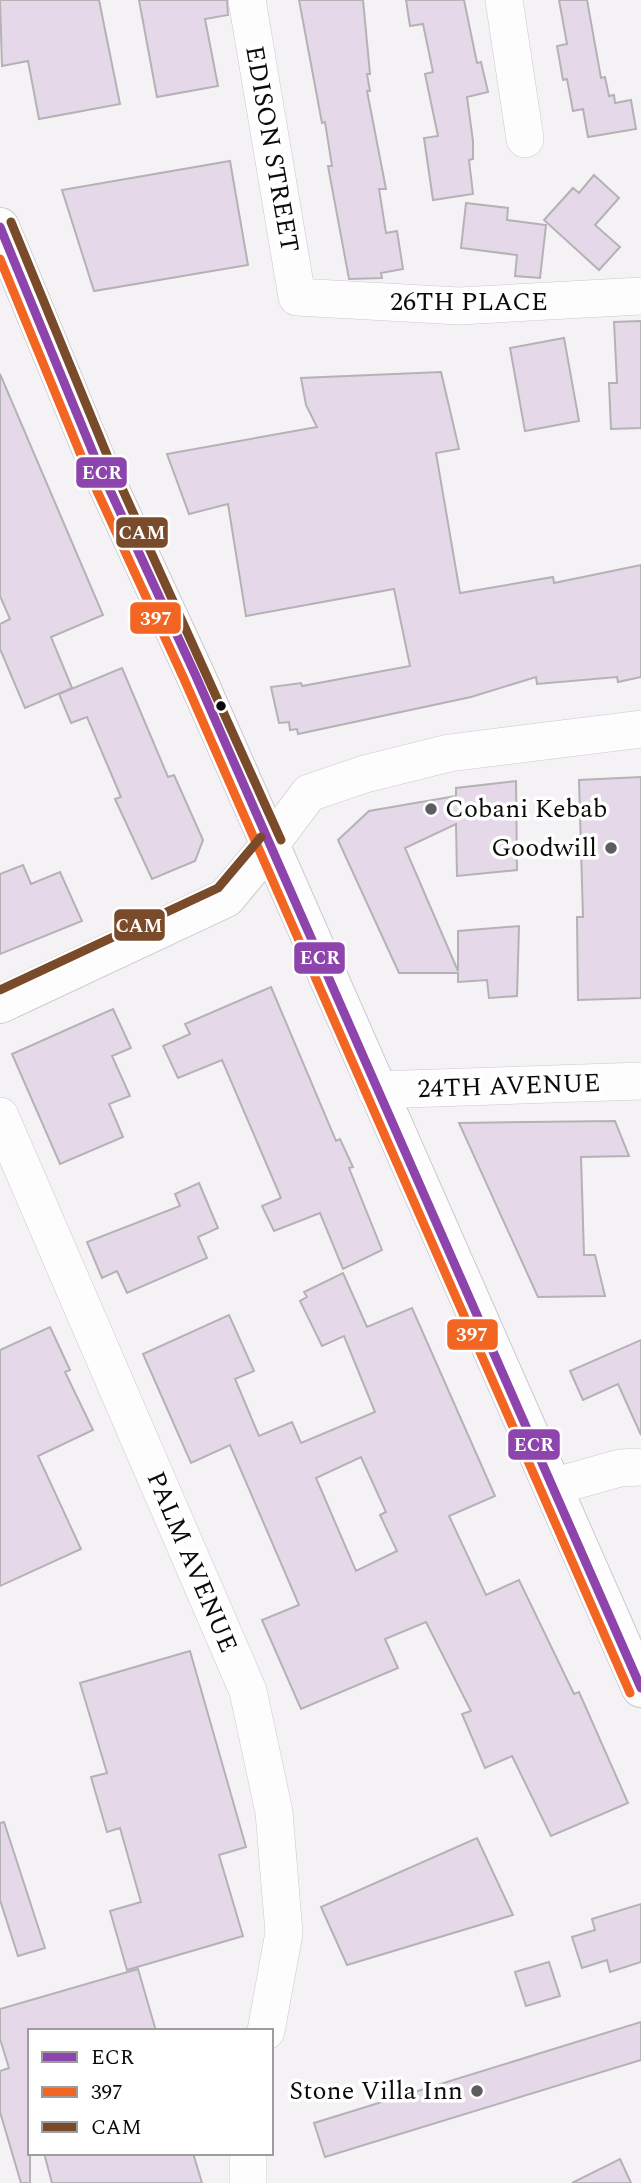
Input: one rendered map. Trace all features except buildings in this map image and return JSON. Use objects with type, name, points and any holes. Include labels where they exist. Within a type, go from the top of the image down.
[{"type":"main road","points":[[0,227],[86,437],[270,845],[641,1688]]},
{"type":"main road","points":[[0,1004],[226,898],[270,845]]},
{"type":"street","name":"EDISON STREET","points":[[247,0],[297,297]]},
{"type":"street","points":[[503,0],[525,139]]},
{"type":"street","name":"26TH PLACE","points":[[297,297],[459,306],[641,296]]},
{"type":"street","points":[[270,845],[309,793],[365,774],[449,754],[641,729]]},
{"type":"street","name":"24TH AVENUE","points":[[376,1090],[641,1081]]},
{"type":"street","name":"PALM AVENUE","points":[[0,1116],[248,1691],[274,1812],[284,1933],[266,2029]]},
{"type":"street","points":[[552,1487],[620,1468],[641,1466]]},
{"type":"street","points":[[248,2155],[248,2183]]},
{"type":"transit line","name":"CAM","points":[[11,222],[107,455],[281,840]]},
{"type":"transit line","name":"ECR","points":[[0,227],[96,460],[195,674],[641,1688]]},
{"type":"transit line","name":"397","points":[[0,259],[85,465],[184,679],[630,1693]]},
{"type":"transit line","name":"CAM","points":[[0,990],[218,888],[261,837]]},
{"type":"place","name":"Cobani Kebab","points":[[431,809]]},
{"type":"place","name":"Goodwill","points":[[611,848]]},
{"type":"place","name":"Stone Villa Inn","points":[[477,2091]]}]
